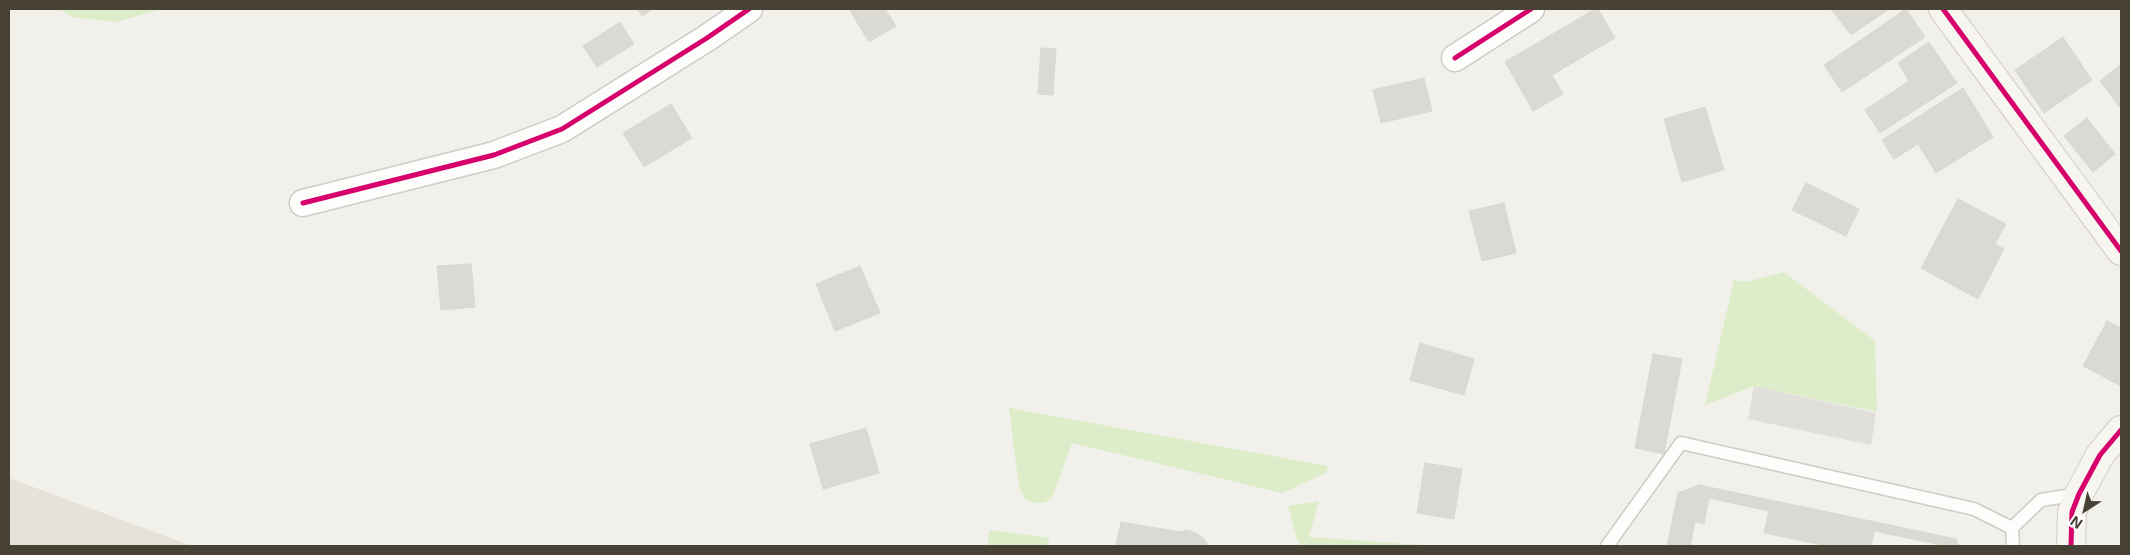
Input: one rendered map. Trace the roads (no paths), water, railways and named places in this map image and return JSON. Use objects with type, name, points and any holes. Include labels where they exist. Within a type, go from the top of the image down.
[{"type":"street","points":[[303,203],[494,155],[562,129],[707,38],[749,9]]},
{"type":"street","points":[[1455,58],[1531,9]]},
{"type":"street","points":[[1943,9],[2121,251]]},
{"type":"street","points":[[2071,546],[2072,512],[2079,494],[2100,455],[2121,430]]},
{"type":"lane","points":[[1607,546],[1681,443],[1974,509],[2012,528]]},
{"type":"lane","points":[[2012,546],[2012,528],[2041,500],[2079,494]]}]
